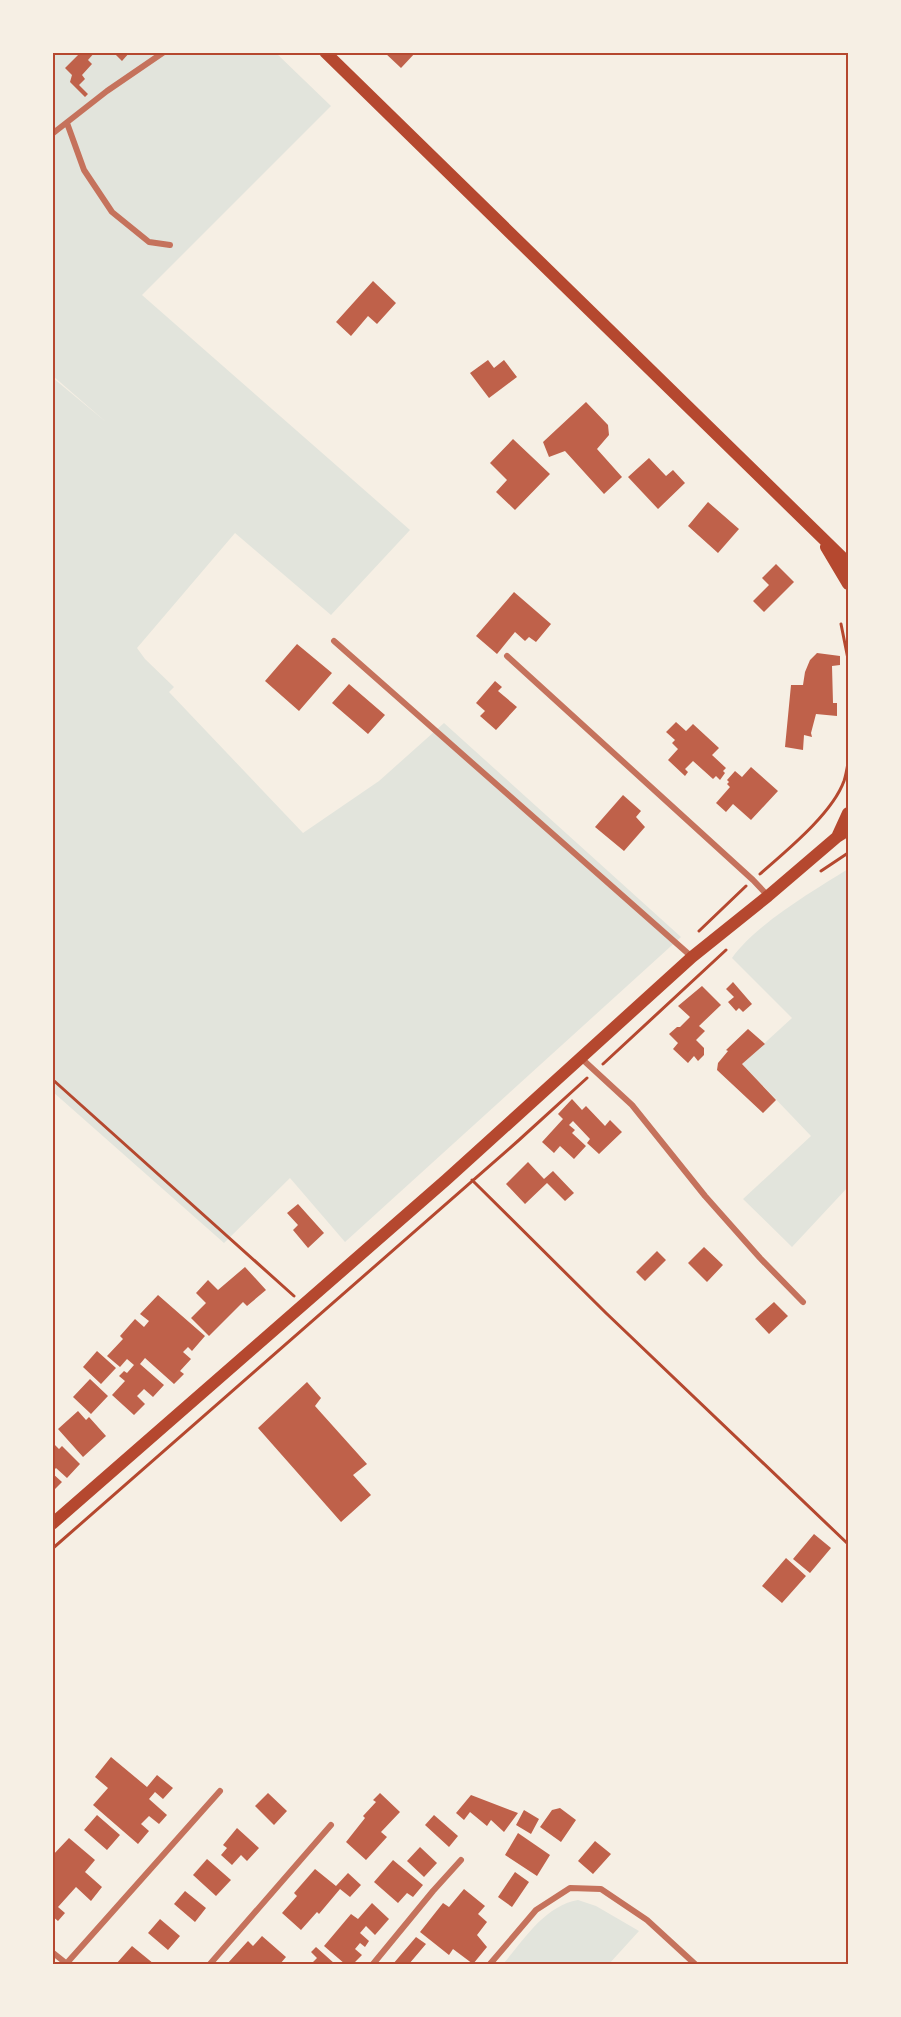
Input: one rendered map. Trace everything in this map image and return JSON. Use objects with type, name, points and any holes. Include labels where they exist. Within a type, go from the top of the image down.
[{"type":"main road","points":[[326,52],[849,563]]},
{"type":"main road","points":[[816,531],[849,584]]},
{"type":"main road","points":[[837,837],[849,813]]},
{"type":"main road","points":[[52,1524],[460,1168],[692,957],[837,837],[849,830]]},
{"type":"street","points":[[52,134],[107,91],[164,52]]},
{"type":"street","points":[[67,123],[84,170],[112,212],[148,242],[170,245]]},
{"type":"street","points":[[334,641],[692,957]]},
{"type":"street","points":[[507,656],[768,896]]},
{"type":"street","points":[[581,1058],[632,1105],[705,1196],[803,1302]]},
{"type":"street","points":[[52,1952],[66,1964],[220,1791]]},
{"type":"street","points":[[210,1965],[331,1825]]},
{"type":"street","points":[[374,1965],[462,1860]]},
{"type":"street","points":[[490,1965],[536,1910],[570,1888],[601,1889],[647,1920],[695,1965]]},
{"type":"path","points":[[841,624],[849,660]]},
{"type":"path","points":[[812,877],[849,853]]},
{"type":"path","points":[[52,1549],[511,1148],[727,949]]},
{"type":"path","points":[[52,1079],[293,1295],[303,1307]]},
{"type":"path","points":[[460,1168],[606,1313],[849,1544]]},
{"type":"shaded area","points":[[53,53],[276,53],[331,106],[142,295],[410,530],[331,615],[235,533],[137,648],[174,687],[169,692],[303,833],[379,781],[444,723],[681,937],[345,1242],[290,1178],[224,1243],[53,1092],[53,378],[106,422],[53,376]]},
{"type":"shaded area","points":[[848,869],[848,1187],[792,1247],[743,1199],[811,1136],[742,1064],[792,1018],[732,958],[742,945],[770,921]]},
{"type":"shaded area","points":[[578,1900],[596,1906],[639,1931],[609,1964],[503,1964],[545,1917],[566,1903]]},
{"type":"building","points":[[78,52],[95,52],[88,60],[92,64],[82,75],[85,79],[79,85],[88,94],[85,97],[70,82],[72,75],[65,68],[79,54]]},
{"type":"building","points":[[113,52],[130,52],[122,61]]},
{"type":"building","points":[[384,52],[416,52],[401,68]]},
{"type":"building","points":[[373,281],[396,303],[377,324],[368,316],[351,336],[336,322]]},
{"type":"building","points":[[488,360],[494,368],[504,360],[517,377],[489,398],[470,373]]},
{"type":"building","points":[[586,402],[608,425],[609,435],[597,449],[622,477],[604,494],[565,451],[549,457],[543,442]]},
{"type":"building","points":[[513,439],[550,474],[515,510],[496,492],[507,480],[490,463]]},
{"type":"building","points":[[649,458],[666,476],[673,470],[685,483],[658,509],[628,477]]},
{"type":"building","points":[[708,502],[739,529],[718,553],[688,526]]},
{"type":"building","points":[[776,564],[794,582],[764,612],[753,601],[769,585],[762,578]]},
{"type":"building","points":[[514,592],[551,624],[536,642],[529,637],[525,641],[515,632],[497,654],[476,636]]},
{"type":"building","points":[[297,644],[332,673],[299,711],[265,681]]},
{"type":"building","points":[[817,653],[840,656],[840,665],[832,666],[833,703],[837,703],[837,716],[816,714],[812,737],[804,735],[803,750],[785,747],[791,685],[803,685],[810,660]]},
{"type":"building","points":[[495,681],[502,687],[498,691],[517,707],[496,730],[480,716],[485,711],[476,703]]},
{"type":"building","points":[[349,684],[385,715],[368,734],[332,703]]},
{"type":"building","points":[[676,722],[686,731],[693,724],[719,748],[712,755],[726,768],[720,780],[716,776],[713,779],[693,761],[685,769],[688,772],[685,776],[668,760],[678,749],[672,743],[675,740],[666,732]]},
{"type":"building","points":[[751,767],[778,791],[751,820],[733,804],[726,812],[716,803],[730,787],[727,780],[735,771],[742,777]]},
{"type":"building","points":[[623,795],[641,811],[636,817],[645,827],[624,851],[595,827]]},
{"type":"building","points":[[733,982],[752,1004],[743,1012],[739,1008],[736,1011],[728,1002],[734,997],[726,989]]},
{"type":"building","points":[[702,986],[721,1005],[699,1026],[705,1031],[696,1040],[704,1048],[704,1055],[698,1061],[694,1056],[688,1063],[673,1049],[678,1043],[669,1034],[690,1017],[678,1006]]},
{"type":"building","points":[[748,1029],[765,1044],[742,1064],[776,1100],[763,1113],[717,1070],[718,1063],[728,1051],[726,1050]]},
{"type":"building","points":[[572,1099],[582,1110],[586,1106],[605,1126],[610,1120],[622,1132],[599,1154],[587,1143],[590,1139],[573,1121],[569,1125],[575,1130],[572,1133],[586,1146],[574,1159],[560,1146],[554,1153],[542,1142],[563,1119],[558,1114]]},
{"type":"building","points":[[528,1162],[544,1179],[553,1171],[574,1193],[565,1201],[547,1183],[525,1204],[506,1184]]},
{"type":"building","points":[[298,1204],[324,1233],[308,1248],[293,1230],[298,1225],[287,1213]]},
{"type":"building","points":[[704,1247],[723,1265],[707,1282],[688,1263]]},
{"type":"building","points":[[657,1251],[666,1260],[645,1281],[636,1272]]},
{"type":"building","points":[[245,1267],[266,1290],[247,1306],[243,1302],[209,1336],[191,1318],[206,1303],[196,1293],[208,1280],[218,1290]]},
{"type":"building","points":[[158,1295],[205,1336],[192,1351],[188,1347],[183,1352],[191,1359],[180,1371],[184,1374],[174,1384],[145,1358],[140,1364],[164,1385],[153,1397],[144,1389],[137,1396],[145,1404],[134,1415],[112,1395],[125,1381],[119,1376],[124,1371],[127,1373],[134,1365],[127,1359],[120,1367],[107,1356],[123,1339],[120,1336],[135,1319],[144,1327],[149,1321],[140,1314]]},
{"type":"building","points":[[774,1302],[788,1316],[769,1334],[755,1319]]},
{"type":"building","points":[[97,1351],[116,1368],[101,1384],[83,1367]]},
{"type":"building","points":[[90,1379],[108,1396],[91,1414],[73,1397]]},
{"type":"building","points":[[307,1382],[321,1398],[315,1406],[367,1464],[353,1475],[371,1495],[341,1522],[258,1428]]},
{"type":"building","points":[[78,1411],[86,1420],[89,1417],[106,1436],[83,1457],[58,1429]]},
{"type":"building","points":[[52,1442],[59,1449],[62,1446],[80,1464],[67,1478],[56,1468],[52,1472]]},
{"type":"building","points":[[52,1473],[62,1482],[52,1492]]},
{"type":"building","points":[[814,1534],[831,1548],[810,1573],[793,1559]]},
{"type":"building","points":[[786,1558],[806,1576],[782,1603],[762,1586]]},
{"type":"building","points":[[111,1757],[147,1787],[157,1775],[173,1788],[163,1799],[155,1792],[149,1799],[167,1815],[159,1824],[149,1816],[141,1824],[149,1831],[138,1844],[93,1805],[108,1788],[95,1777]]},
{"type":"building","points":[[268,1793],[287,1811],[274,1825],[255,1806]]},
{"type":"building","points":[[380,1793],[400,1812],[381,1832],[387,1837],[366,1860],[346,1842],[365,1818],[363,1816],[376,1802],[373,1800]]},
{"type":"building","points":[[471,1795],[518,1813],[504,1832],[491,1820],[487,1826],[470,1812],[464,1820],[456,1813]]},
{"type":"building","points":[[560,1808],[576,1820],[561,1842],[540,1827],[552,1810]]},
{"type":"building","points":[[524,1810],[539,1819],[531,1834],[516,1825]]},
{"type":"building","points":[[97,1815],[120,1835],[107,1850],[84,1830]]},
{"type":"building","points":[[434,1815],[458,1836],[449,1847],[425,1825]]},
{"type":"building","points":[[237,1828],[259,1848],[247,1861],[241,1855],[232,1865],[221,1855],[227,1848],[223,1845]]},
{"type":"building","points":[[518,1833],[550,1855],[537,1876],[505,1855]]},
{"type":"building","points":[[69,1838],[95,1860],[85,1872],[102,1887],[91,1901],[76,1887],[58,1907],[65,1913],[58,1921],[52,1916],[52,1872],[55,1869],[52,1867],[52,1856]]},
{"type":"building","points":[[595,1841],[611,1854],[593,1874],[578,1861]]},
{"type":"building","points":[[420,1847],[437,1863],[424,1877],[407,1861]]},
{"type":"building","points":[[207,1859],[231,1880],[216,1896],[193,1875]]},
{"type":"building","points":[[393,1860],[423,1885],[413,1897],[407,1893],[398,1903],[374,1882]]},
{"type":"building","points":[[315,1869],[336,1886],[348,1873],[361,1885],[350,1897],[340,1889],[319,1914],[317,1912],[301,1930],[282,1913],[297,1896],[294,1893]]},
{"type":"building","points":[[515,1872],[529,1882],[512,1907],[498,1897]]},
{"type":"building","points":[[464,1889],[485,1906],[478,1914],[487,1922],[477,1935],[487,1947],[473,1964],[453,1949],[449,1955],[420,1932],[443,1903],[449,1907]]},
{"type":"building","points":[[185,1891],[206,1908],[195,1922],[174,1904]]},
{"type":"building","points":[[372,1903],[389,1919],[375,1935],[366,1926],[360,1933],[369,1941],[365,1947],[360,1943],[355,1949],[362,1955],[353,1964],[345,1964],[324,1946],[351,1914],[358,1919]]},
{"type":"building","points":[[160,1919],[180,1936],[168,1950],[148,1933]]},
{"type":"building","points":[[262,1936],[286,1957],[280,1964],[227,1964],[248,1941],[253,1946]]},
{"type":"building","points":[[416,1937],[426,1944],[409,1964],[393,1964]]},
{"type":"building","points":[[132,1946],[154,1964],[116,1964]]},
{"type":"building","points":[[316,1947],[335,1964],[311,1964],[317,1958],[311,1952]]}]
